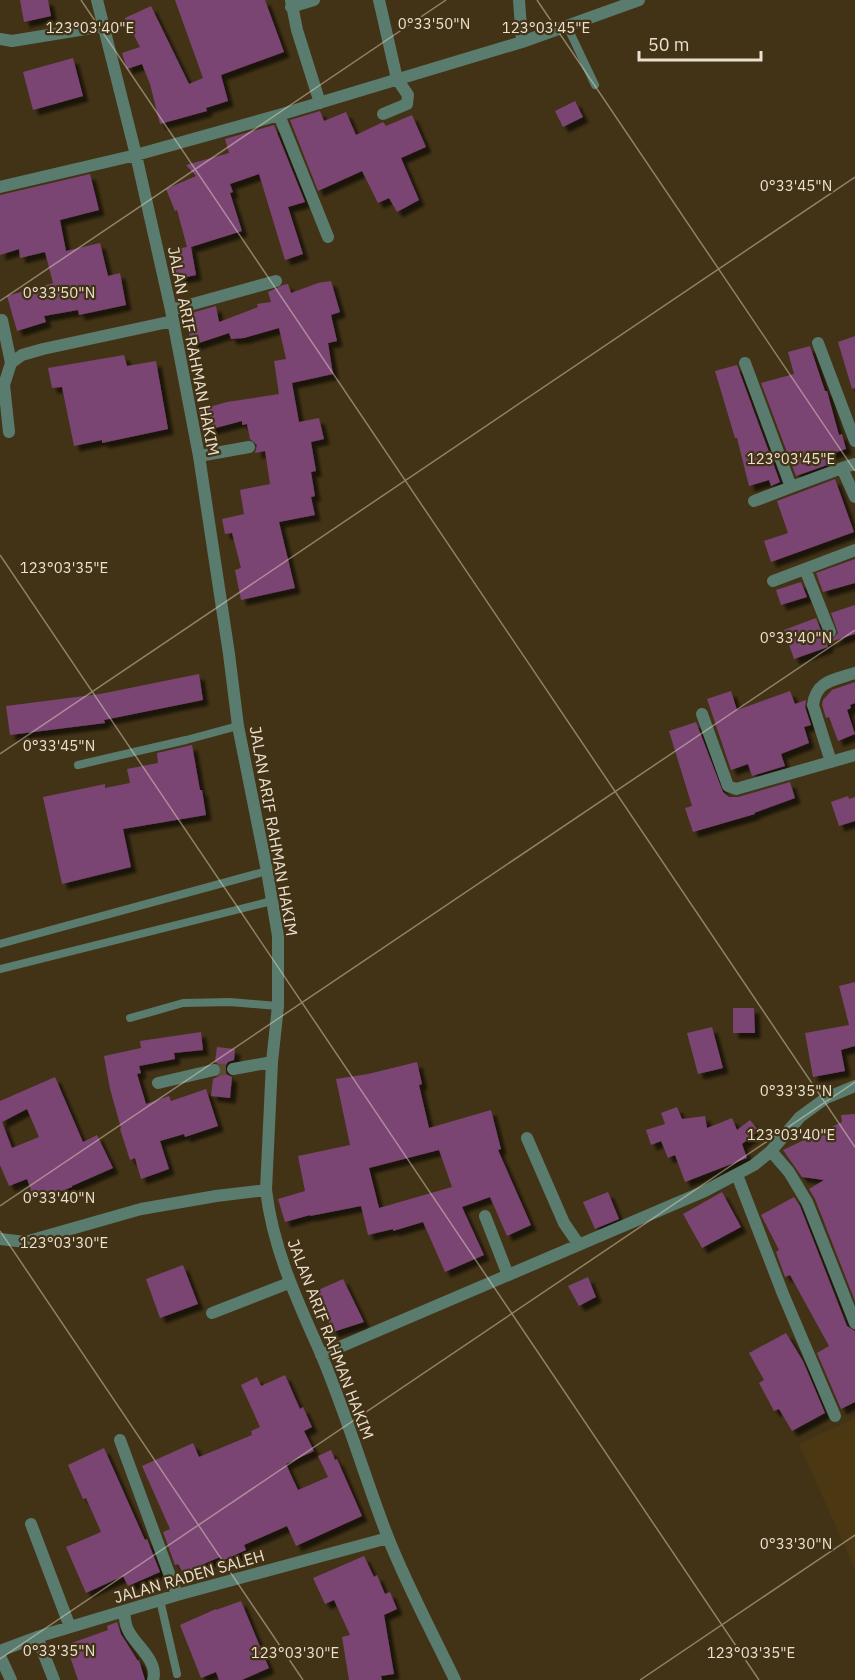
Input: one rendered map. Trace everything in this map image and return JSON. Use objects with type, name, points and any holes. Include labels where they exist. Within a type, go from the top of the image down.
[{"type":"street","name":"JALAN ARIF RAHMAN HAKIM","points":[[98,0],[172,315],[199,456],[238,726],[272,901],[279,954],[278,1006],[272,1062],[266,1190],[278,1249],[289,1283],[321,1355],[388,1538],[455,1680]]},
{"type":"street","points":[[315,0],[291,3],[320,103]]},
{"type":"street","points":[[378,0],[397,79],[408,95],[406,104],[383,114]]},
{"type":"street","points":[[519,0],[522,42]]},
{"type":"street","points":[[0,187],[136,155],[279,115],[522,42],[639,0]]},
{"type":"street","points":[[0,39],[12,41],[104,26]]},
{"type":"street","points":[[279,115],[328,237]]},
{"type":"street","points":[[10,363],[22,355],[172,315],[276,281]]},
{"type":"street","points":[[2,321],[10,363],[4,385],[9,432]]},
{"type":"street","points":[[818,343],[855,441]]},
{"type":"street","points":[[745,363],[791,487]]},
{"type":"street","points":[[199,456],[249,447]]},
{"type":"street","points":[[754,501],[855,464]]},
{"type":"street","points":[[842,468],[855,497]]},
{"type":"street","points":[[773,581],[855,550]]},
{"type":"street","points":[[805,569],[830,632]]},
{"type":"street","points":[[831,762],[813,705],[814,698],[816,691],[823,684],[855,673]]},
{"type":"street","points":[[702,714],[731,789],[855,755]]},
{"type":"street","points":[[233,1069],[272,1062]]},
{"type":"street","points":[[158,1083],[214,1070]]},
{"type":"street","points":[[321,1355],[705,1191],[737,1175],[771,1151],[800,1117],[826,1098],[855,1086]]},
{"type":"street","points":[[527,1138],[564,1223],[579,1245]]},
{"type":"street","points":[[771,1151],[789,1172],[807,1202],[855,1323]]},
{"type":"street","points":[[737,1175],[783,1294],[835,1416]]},
{"type":"street","points":[[0,1239],[25,1242],[141,1209],[266,1190]]},
{"type":"street","points":[[485,1216],[508,1275]]},
{"type":"street","points":[[212,1313],[289,1283]]},
{"type":"street","points":[[120,1440],[177,1595]]},
{"type":"street","points":[[31,1524],[70,1627]]},
{"type":"street","name":"JALAN RADEN SALEH","points":[[0,1651],[37,1637],[177,1595],[388,1538]]},
{"type":"street","points":[[124,1611],[128,1632],[142,1648],[154,1672],[153,1680]]},
{"type":"street","points":[[37,1637],[54,1680]]},
{"type":"street","points":[[0,1656],[11,1680]]},
{"type":"lane","points":[[567,26],[595,85]]},
{"type":"lane","points":[[78,765],[238,726]]},
{"type":"lane","points":[[0,944],[267,871]]},
{"type":"lane","points":[[0,969],[272,901]]},
{"type":"lane","points":[[130,1018],[183,1003],[230,1002],[278,1006]]},
{"type":"lane","points":[[160,1600],[177,1674]]},
{"type":"shaded area","points":[[855,1418],[855,1569],[799,1444]]},
{"type":"building","points":[[20,0],[48,0],[51,16],[24,22]]},
{"type":"building","points":[[175,0],[265,0],[284,52],[221,75],[228,101],[206,108],[207,111],[160,124],[150,84],[142,64],[127,69],[122,53],[140,47],[125,18],[151,6],[189,84],[203,78]]},
{"type":"building","points":[[73,58],[83,96],[33,110],[23,72]]},
{"type":"building","points":[[575,101],[583,117],[563,127],[555,111]]},
{"type":"building","points":[[320,111],[324,121],[346,112],[356,135],[383,122],[386,126],[412,115],[426,147],[401,158],[419,200],[397,212],[389,198],[378,203],[362,171],[318,191],[290,120]]},
{"type":"building","points":[[274,125],[305,202],[288,207],[303,254],[285,260],[259,174],[230,184],[233,192],[230,193],[242,231],[191,247],[196,275],[177,279],[172,250],[187,247],[177,210],[175,211],[166,189],[196,176],[186,165],[229,153],[225,139]]},
{"type":"building","points":[[90,174],[99,210],[60,220],[66,251],[100,243],[108,276],[120,273],[126,305],[79,315],[78,310],[44,316],[46,322],[17,331],[7,296],[53,283],[45,252],[20,258],[19,249],[0,255],[0,195]]},
{"type":"building","points":[[331,281],[340,312],[331,315],[337,341],[328,343],[333,374],[292,383],[299,422],[319,418],[324,439],[311,442],[316,471],[311,472],[315,496],[311,497],[315,515],[279,522],[295,588],[241,600],[235,570],[241,568],[232,533],[225,534],[222,519],[244,514],[240,490],[270,484],[265,451],[255,453],[257,445],[250,439],[247,424],[242,425],[242,421],[204,431],[199,410],[227,402],[279,394],[274,361],[286,359],[279,328],[244,338],[231,339],[229,333],[190,346],[188,314],[216,306],[219,322],[258,307],[257,304],[271,302],[268,292],[283,285],[288,284],[291,293],[318,283]]},
{"type":"building","points":[[855,336],[855,388],[852,389],[838,342]]},
{"type":"building","points":[[810,346],[825,391],[827,391],[839,435],[842,434],[846,449],[827,455],[830,464],[796,476],[761,383],[794,374],[788,352]]},
{"type":"building","points":[[124,355],[127,366],[156,361],[168,429],[102,443],[102,440],[74,446],[62,387],[52,388],[48,368]]},
{"type":"building","points":[[737,365],[780,482],[771,486],[769,480],[749,486],[737,438],[735,438],[715,371]]},
{"type":"building","points":[[835,479],[854,532],[771,562],[764,541],[788,533],[777,501]]},
{"type":"building","points":[[855,559],[855,583],[823,592],[816,573]]},
{"type":"building","points":[[801,582],[807,597],[781,605],[776,590]]},
{"type":"building","points":[[855,605],[855,634],[827,643],[828,647],[794,659],[784,630],[816,618],[824,638],[832,640],[838,633],[831,613]]},
{"type":"building","points":[[199,674],[203,700],[104,720],[105,723],[10,735],[6,706],[100,694]]},
{"type":"building","points":[[855,682],[855,703],[847,710],[855,734],[838,741],[829,717],[826,718],[822,705],[823,700],[832,690]]},
{"type":"building","points":[[731,691],[737,710],[790,691],[795,704],[806,700],[805,707],[811,725],[804,727],[809,743],[781,754],[785,766],[752,776],[748,764],[731,770],[707,699]]},
{"type":"building","points":[[696,722],[723,792],[729,797],[738,797],[790,782],[795,798],[755,814],[693,832],[685,808],[692,806],[669,731]]},
{"type":"building","points":[[192,745],[206,815],[123,829],[131,867],[62,884],[43,797],[105,784],[105,788],[130,783],[127,769],[158,763],[157,753]]},
{"type":"building","points":[[848,796],[849,799],[855,797],[855,821],[839,826],[831,802]]},
{"type":"building","points":[[855,982],[855,1046],[841,1050],[845,1071],[813,1077],[805,1033],[849,1025],[839,986]]},
{"type":"building","points":[[733,1008],[754,1008],[755,1033],[733,1033]]},
{"type":"building","points":[[712,1027],[723,1068],[698,1074],[687,1033]]},
{"type":"building","points":[[201,1032],[203,1050],[174,1053],[175,1059],[139,1066],[141,1073],[137,1074],[146,1104],[169,1096],[171,1101],[206,1089],[218,1126],[185,1137],[184,1134],[160,1141],[169,1169],[141,1179],[135,1158],[130,1160],[120,1129],[104,1056],[141,1048],[140,1041]]},
{"type":"building","points":[[217,1047],[235,1049],[234,1060],[228,1062],[225,1067],[226,1074],[232,1077],[230,1098],[211,1096],[213,1079],[222,1072],[220,1065],[215,1062]]},
{"type":"building","points":[[417,1062],[422,1084],[419,1085],[429,1128],[491,1110],[501,1149],[498,1150],[531,1225],[507,1236],[490,1197],[462,1207],[484,1255],[445,1272],[423,1222],[393,1231],[393,1229],[368,1235],[361,1206],[285,1222],[278,1199],[305,1191],[298,1156],[350,1145],[336,1079]],"holes":[[[439,1150],[452,1187],[379,1208],[369,1168]]]},
{"type":"building","points":[[55,1077],[83,1142],[97,1135],[113,1168],[54,1194],[53,1191],[34,1198],[27,1179],[9,1186],[0,1165],[0,1101]],"holes":[[[27,1109],[39,1137],[12,1148],[2,1122]]]},
{"type":"building","points":[[677,1107],[682,1119],[705,1116],[707,1128],[732,1118],[737,1130],[750,1120],[759,1131],[742,1144],[747,1158],[685,1182],[675,1155],[668,1158],[661,1141],[651,1145],[646,1130],[665,1124],[661,1113]]},
{"type":"building","points":[[855,1114],[855,1301],[809,1189],[824,1180],[802,1177],[783,1150],[842,1122],[841,1115]]},
{"type":"building","points":[[608,1192],[619,1219],[595,1229],[583,1202]]},
{"type":"building","points":[[722,1192],[741,1227],[702,1248],[683,1214]]},
{"type":"building","points":[[794,1197],[800,1206],[847,1326],[855,1331],[855,1402],[841,1409],[817,1353],[829,1346],[790,1275],[785,1277],[776,1252],[779,1250],[761,1215]]},
{"type":"building","points":[[183,1265],[198,1304],[160,1318],[146,1279]]},
{"type":"building","points":[[588,1277],[596,1297],[579,1306],[568,1286]]},
{"type":"building","points":[[343,1279],[364,1322],[333,1332],[316,1291]]},
{"type":"building","points":[[786,1333],[803,1361],[825,1413],[792,1431],[779,1409],[774,1411],[759,1383],[764,1380],[749,1353]]},
{"type":"building","points":[[285,1375],[300,1409],[303,1407],[312,1427],[304,1431],[314,1451],[286,1464],[298,1490],[328,1477],[318,1456],[331,1450],[362,1516],[296,1546],[287,1526],[244,1545],[246,1550],[222,1561],[220,1557],[183,1573],[178,1564],[175,1565],[163,1532],[170,1529],[142,1466],[193,1443],[199,1457],[252,1435],[251,1431],[260,1427],[241,1385],[257,1377],[261,1386]]},
{"type":"building","points":[[104,1448],[160,1572],[128,1586],[123,1576],[86,1593],[66,1547],[101,1532],[68,1465]]},
{"type":"building","points":[[364,1556],[374,1577],[377,1575],[385,1594],[390,1592],[397,1609],[384,1615],[394,1674],[381,1676],[382,1680],[349,1680],[342,1637],[350,1635],[334,1600],[325,1604],[313,1578]]},
{"type":"building","points":[[241,1601],[269,1668],[242,1680],[219,1680],[216,1672],[201,1678],[180,1625]]},
{"type":"building","points":[[117,1622],[121,1634],[139,1660],[145,1680],[78,1680],[66,1645],[108,1630],[107,1626]]},
{"type":"tunnel","points":[[214,1070],[233,1069]]}]
